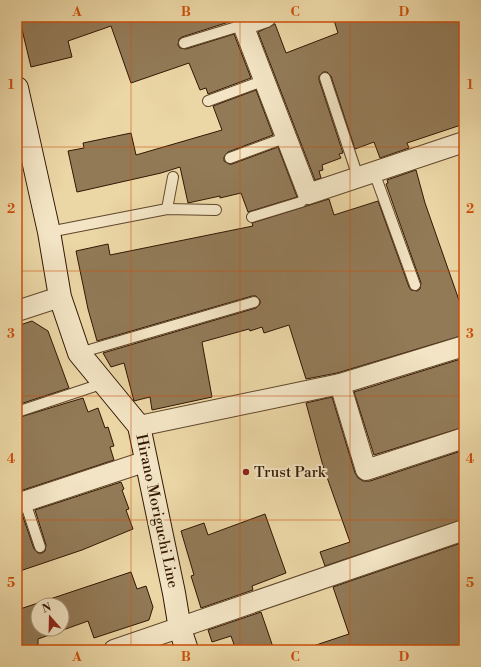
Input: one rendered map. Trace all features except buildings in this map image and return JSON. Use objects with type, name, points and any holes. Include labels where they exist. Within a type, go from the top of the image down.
[{"type":"main road","name":"Hirano Moriguchi Line","points":[[17,88],[49,232],[60,297],[79,353],[139,426],[180,628],[187,650]]},
{"type":"street","points":[[266,17],[244,25],[308,194],[464,142]]},
{"type":"street","points":[[17,311],[60,297]]},
{"type":"street","points":[[139,426],[340,384],[464,346]]},
{"type":"street","points":[[340,384],[366,470],[464,438]]},
{"type":"street","points":[[21,503],[146,461]]},
{"type":"street","points":[[114,650],[464,530]]},
{"type":"lane","points":[[184,43],[244,25]]},
{"type":"lane","points":[[325,78],[415,285]]},
{"type":"lane","points":[[208,101],[264,80]]},
{"type":"lane","points":[[230,158],[287,137]]},
{"type":"lane","points":[[167,209],[173,177]]},
{"type":"lane","points":[[252,217],[301,202],[308,194]]},
{"type":"lane","points":[[49,232],[167,209],[216,210]]},
{"type":"lane","points":[[79,353],[254,302]]},
{"type":"lane","points":[[17,412],[104,383]]},
{"type":"lane","points":[[21,503],[40,547]]},
{"type":"place","name":"Trust Park","points":[[246,472]]}]
